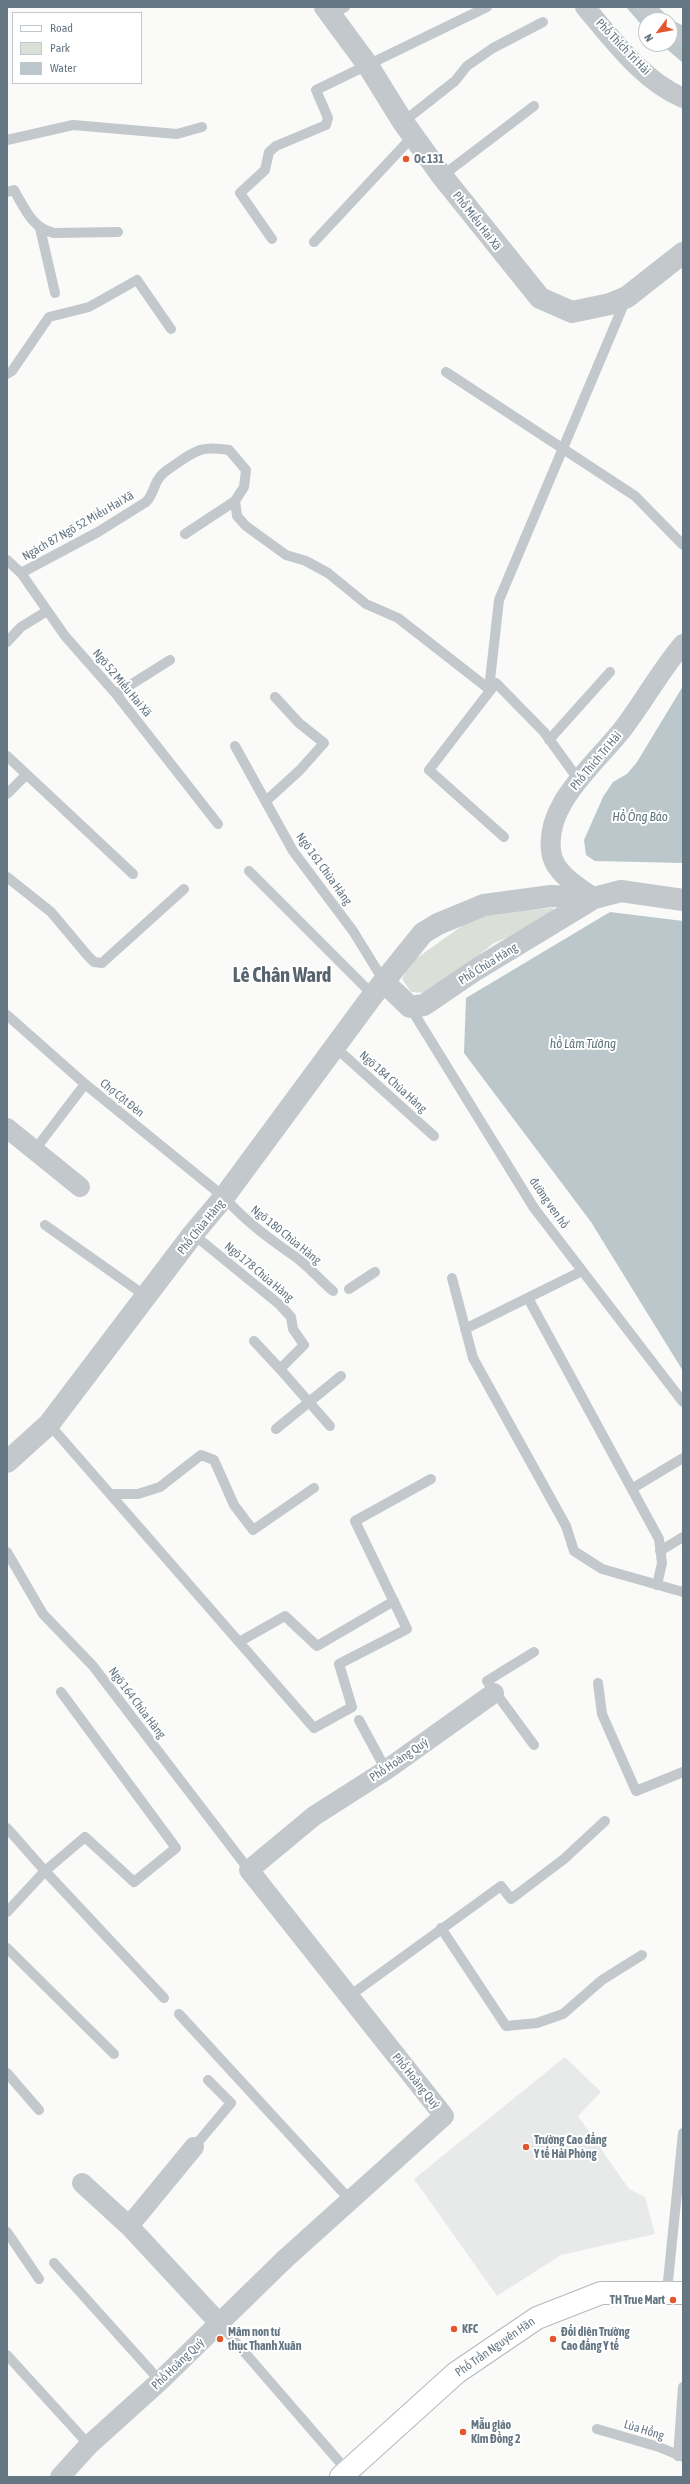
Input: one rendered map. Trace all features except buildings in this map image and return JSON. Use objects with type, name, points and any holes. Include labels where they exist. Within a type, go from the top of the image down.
[{"type":"main road","name":"Phố Trần Nguyên Hãn","points":[[346,2475],[456,2373],[537,2318],[601,2293],[675,2292]]},
{"type":"street","name":"Phố Thích Trí Hải","points":[[585,7],[615,43],[645,72],[683,98]]},
{"type":"street","name":"Phố Miếu Hai Xã","points":[[333,10],[408,129],[442,176],[540,298],[572,312],[610,304],[627,297],[683,254]]},
{"type":"street","name":"Phố Thích Trí Hải","points":[[594,898],[565,876],[552,857],[554,826],[560,808],[578,779],[621,731],[683,644]]},
{"type":"street","name":"Phố Chùa Hàng","points":[[8,1458],[49,1424],[193,1234],[224,1198],[335,1047],[424,933],[444,921],[484,905],[551,896],[594,898],[621,892],[683,900]]},
{"type":"street","name":"Phố Chùa Hàng","points":[[410,1007],[424,1005],[477,969],[594,898]]},
{"type":"street","points":[[379,989],[410,1007]]},
{"type":"street","points":[[7,1128],[80,1187]]},
{"type":"street","name":"Phố Hoàng Quý","points":[[60,2477],[90,2445],[160,2382],[285,2259],[444,2116],[348,1997],[249,1870],[314,1816],[386,1770],[494,1693]]},
{"type":"street","points":[[129,2226],[194,2147]]},
{"type":"street","points":[[82,2183],[129,2226],[220,2324]]},
{"type":"lane","points":[[272,239],[240,193],[265,170],[269,152],[276,146],[326,125],[328,118],[316,90],[487,7]]},
{"type":"lane","points":[[314,242],[408,129],[455,81],[467,66],[493,48],[543,22]]},
{"type":"lane","points":[[442,176],[534,106]]},
{"type":"lane","points":[[7,140],[73,125],[177,134],[202,127]]},
{"type":"lane","points":[[7,192],[14,190],[34,225],[54,234],[118,232]]},
{"type":"lane","points":[[40,228],[55,293]]},
{"type":"lane","points":[[7,374],[12,371],[49,317],[89,306],[137,280],[171,329]]},
{"type":"lane","points":[[489,689],[499,600],[627,297]]},
{"type":"lane","points":[[446,372],[635,496],[683,545]]},
{"type":"lane","name":"Ngách 87 Ngõ 52 Miếu Hai Xã","points":[[21,574],[98,532],[146,502],[153,495],[158,478],[195,450],[210,447],[229,450],[246,470],[244,487],[235,501]]},
{"type":"lane","points":[[185,534],[235,501],[236,516],[258,536],[286,555],[306,561],[328,573],[366,604],[398,618],[489,689]]},
{"type":"lane","name":"Ngõ 52 Miếu Hai Xã","points":[[7,560],[21,574],[65,636],[116,694],[218,824]]},
{"type":"lane","points":[[7,642],[21,627],[47,611]]},
{"type":"lane","points":[[116,694],[170,660]]},
{"type":"lane","points":[[550,740],[610,672]]},
{"type":"lane","points":[[504,837],[429,770],[489,689],[496,682],[550,740],[578,779]]},
{"type":"lane","points":[[266,801],[300,770],[324,743],[299,723],[275,697]]},
{"type":"lane","name":"Ngõ 161 Chùa Hàng","points":[[235,746],[293,850],[353,931],[379,989]]},
{"type":"lane","points":[[7,756],[133,874]]},
{"type":"lane","points":[[7,794],[26,775]]},
{"type":"lane","points":[[248,871],[379,989]]},
{"type":"lane","points":[[7,877],[51,912],[94,962],[102,963],[184,888]]},
{"type":"lane","name":"đường ven hồ","points":[[410,1007],[534,1208],[683,1402]]},
{"type":"lane","name":"Chợ Cột Đèn","points":[[7,1015],[85,1084],[224,1198]]},
{"type":"lane","name":"Ngõ 184 Chùa Hàng","points":[[335,1047],[434,1136]]},
{"type":"lane","points":[[34,1151],[85,1084]]},
{"type":"lane","name":"Ngõ 180 Chùa Hàng","points":[[224,1198],[268,1240],[297,1259],[333,1291]]},
{"type":"lane","points":[[45,1225],[146,1296]]},
{"type":"lane","name":"Ngõ 178 Chùa Hàng","points":[[193,1234],[253,1281],[291,1317],[293,1329],[304,1345],[280,1369]]},
{"type":"lane","points":[[465,1329],[582,1270]]},
{"type":"lane","points":[[349,1288],[375,1272]]},
{"type":"lane","points":[[452,1278],[472,1358],[566,1526],[574,1551],[602,1569],[683,1592]]},
{"type":"lane","points":[[528,1298],[633,1488],[659,1539],[662,1563],[657,1585]]},
{"type":"lane","points":[[254,1341],[310,1401],[330,1426]]},
{"type":"lane","points":[[276,1429],[341,1376]]},
{"type":"lane","points":[[49,1424],[314,1728],[352,1707],[339,1664],[407,1629],[355,1521],[431,1479]]},
{"type":"lane","points":[[110,1494],[138,1494],[160,1487],[201,1455],[214,1460],[234,1505],[253,1530],[314,1488]]},
{"type":"lane","points":[[633,1488],[683,1458]]},
{"type":"lane","points":[[660,1551],[683,1538]]},
{"type":"lane","name":"Ngõ 164 Chùa Hàng","points":[[7,1552],[44,1614],[93,1666],[249,1870]]},
{"type":"lane","points":[[238,1642],[285,1616],[317,1646],[394,1601]]},
{"type":"lane","points":[[534,1652],[487,1681],[494,1693],[534,1745]]},
{"type":"lane","points":[[598,1683],[602,1714],[636,1791],[683,1772]]},
{"type":"lane","points":[[7,1912],[45,1871],[85,1837],[134,1882],[176,1848],[61,1692]]},
{"type":"lane","points":[[359,1720],[386,1770]]},
{"type":"lane","points":[[348,1997],[500,1886],[511,1899],[564,1859],[606,1821]]},
{"type":"lane","points":[[7,1828],[45,1871],[164,1998]]},
{"type":"lane","points":[[441,1928],[506,2026],[537,2023],[563,2014],[602,1980],[642,1955]]},
{"type":"lane","points":[[7,1948],[114,2054]]},
{"type":"lane","points":[[179,2014],[351,2201]]},
{"type":"lane","points":[[7,2073],[39,2110]]},
{"type":"lane","points":[[194,2147],[231,2103],[208,2080]]},
{"type":"lane","points":[[675,2292],[683,2134]]},
{"type":"lane","points":[[7,2232],[39,2279]]},
{"type":"lane","points":[[54,2263],[160,2382]]},
{"type":"lane","points":[[220,2324],[346,2475]]},
{"type":"lane","points":[[7,2356],[90,2445]]},
{"type":"lane","points":[[681,2456],[683,2387]]},
{"type":"lane","name":"Lủa Hồng","points":[[597,2429],[659,2447],[681,2456]]},
{"type":"shaded area","name":"Trường Cao đẳng Y tế Hải Phòng","points":[[565,2057],[601,2092],[578,2116],[629,2189],[645,2197],[655,2234],[561,2255],[497,2296],[414,2179]]},
{"type":"green space","points":[[553,908],[553,919],[494,943],[430,993],[411,992],[402,979],[410,963],[473,918],[505,911]]},
{"type":"water","points":[[626,7],[648,7],[648,12],[638,12],[638,21]]},
{"type":"water","points":[[678,37],[683,41],[683,63],[670,52],[678,52]]},
{"type":"water","name":"Hồ Ông Báo","points":[[683,686],[683,863],[595,861],[586,855],[584,840],[603,797],[613,782],[627,774],[637,762]]},
{"type":"water","name":"hồ Lâm Tường","points":[[610,912],[683,921],[683,1371],[591,1222],[464,1053],[466,998]]},
{"type":"place","name":"Oc 131","points":[[406,159]]},
{"type":"place","name":"Trường Cao đẳng Y tế Hải Phòng","points":[[526,2147]]},
{"type":"place","name":"TH True Mart","points":[[673,2300]]},
{"type":"place","name":"KFC","points":[[454,2329]]},
{"type":"place","name":"Mâm non tư thục Thanh Xuân","points":[[220,2339]]},
{"type":"place","name":"Đối diện Trường Cao đẳng Y tế","points":[[553,2339]]},
{"type":"place","name":"Mẫu giáo Kim Đồng 2","points":[[463,2432]]},
{"type":"district","name":"Lê Chân Ward","points":[[282,976]]}]
